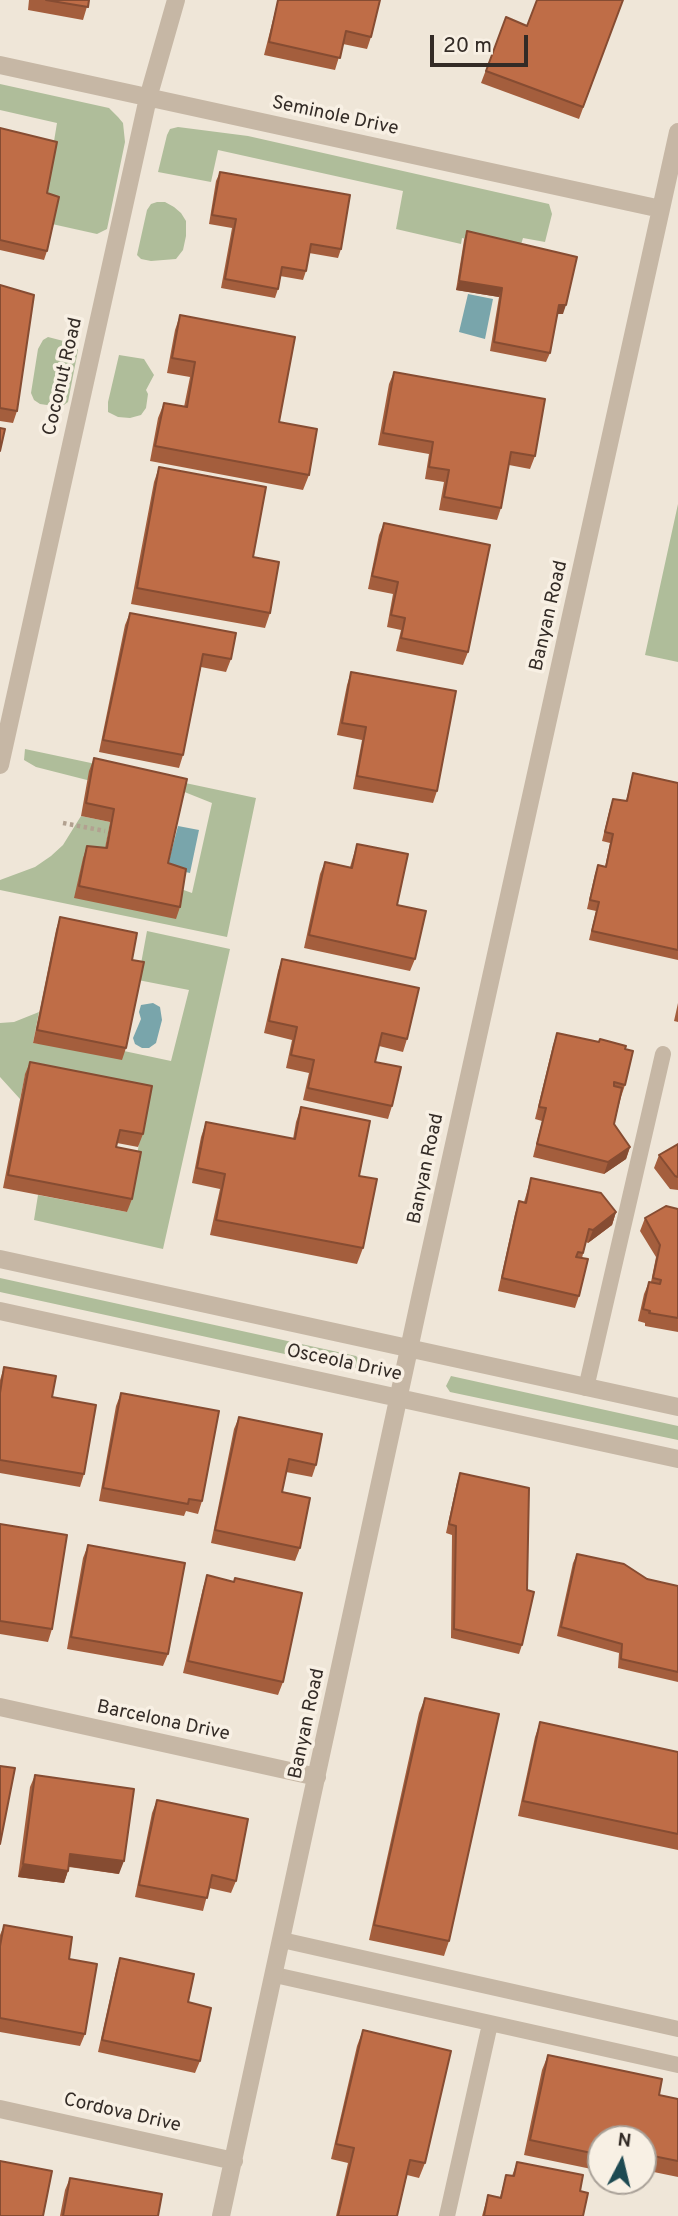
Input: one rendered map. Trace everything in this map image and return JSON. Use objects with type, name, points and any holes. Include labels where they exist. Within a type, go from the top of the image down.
[{"type":"street","name":"Coconut Road","points":[[0,765],[148,98],[176,0]]},
{"type":"street","name":"Seminole Drive","points":[[0,65],[661,209]]},
{"type":"street","name":"Banyan Road","points":[[221,2216],[678,132]]},
{"type":"street","name":"Osceola Drive","points":[[0,1259],[678,1407]]},
{"type":"street","name":"Osceola Drive","points":[[0,1311],[678,1459]]},
{"type":"street","name":"Barcelona Drive","points":[[0,1707],[317,1777]]},
{"type":"street","name":"Cordova Drive","points":[[0,2109],[234,2161]]},
{"type":"lane","points":[[586,1388],[663,1054]]},
{"type":"lane","points":[[282,1940],[678,2029]]},
{"type":"lane","points":[[275,1975],[678,2065]]},
{"type":"lane","points":[[447,2216],[490,2024]]},
{"type":"path","points":[[63,823],[105,831]]},
{"type":"green space","points":[[0,84],[109,108],[123,123],[125,142],[107,229],[97,234],[52,224],[44,202],[57,123],[0,110]]},
{"type":"green space","points":[[178,127],[248,136],[549,204],[552,214],[545,242],[523,238],[519,251],[462,238],[461,244],[396,229],[403,191],[218,150],[211,182],[158,172],[167,135],[170,129]]},
{"type":"green space","points":[[165,202],[174,207],[186,221],[183,250],[176,259],[151,261],[141,259],[137,255],[147,210],[151,204]]},
{"type":"green space","points":[[48,337],[75,344],[78,350],[68,402],[61,407],[40,404],[34,400],[31,393],[38,349]]},
{"type":"green space","points":[[119,355],[144,359],[154,375],[146,390],[146,408],[141,415],[130,418],[118,417],[108,412]]},
{"type":"green space","points":[[678,504],[678,662],[645,655]]},
{"type":"green space","points":[[25,749],[256,798],[227,937],[0,890],[0,880],[35,867],[51,856],[63,845],[81,816],[110,822],[103,861],[192,893],[212,803],[182,791],[87,780],[36,767],[24,760]]},
{"type":"green space","points":[[147,931],[230,949],[163,1249],[34,1220],[38,1195],[127,1212],[147,1098],[25,1075],[20,1099],[0,1077],[0,1023],[14,1022],[39,1012],[33,1043],[124,1051],[171,1061],[189,990],[138,980]]},
{"type":"green space","points":[[0,1278],[356,1356],[360,1365],[357,1368],[349,1368],[0,1292]]},
{"type":"green space","points":[[451,1376],[678,1426],[678,1440],[450,1392],[446,1386]]},
{"type":"water","points":[[468,294],[493,299],[485,339],[459,332]]},
{"type":"water","points":[[178,826],[199,830],[190,873],[167,868]]},
{"type":"water","points":[[153,1003],[160,1007],[162,1020],[156,1043],[149,1048],[142,1048],[135,1044],[133,1038],[141,1019],[139,1012],[141,1005]]},
{"type":"building","points":[[46,0],[89,0],[88,7]]},
{"type":"building","points":[[278,0],[380,0],[371,37],[346,31],[340,58],[269,42]]},
{"type":"building","points":[[537,0],[623,0],[583,107],[486,71],[506,17],[527,26]]},
{"type":"building","points":[[0,128],[57,142],[47,193],[59,197],[47,251],[0,240]]},
{"type":"building","points":[[220,172],[350,195],[341,249],[311,244],[306,271],[282,267],[278,289],[225,279],[236,219],[212,215]]},
{"type":"building","points":[[467,231],[577,257],[566,305],[559,305],[550,353],[494,342],[502,288],[459,281]]},
{"type":"building","points":[[0,285],[34,295],[17,411],[0,408]]},
{"type":"building","points":[[180,315],[295,337],[279,422],[317,429],[309,475],[155,446],[164,403],[187,407],[195,362],[172,358]]},
{"type":"building","points":[[394,372],[545,399],[535,456],[511,452],[501,508],[444,497],[449,470],[429,467],[433,442],[383,433]]},
{"type":"building","points":[[0,428],[5,429],[0,451]]},
{"type":"building","points":[[159,467],[266,487],[253,557],[279,562],[270,613],[137,588]]},
{"type":"building","points":[[384,523],[490,545],[468,652],[401,638],[405,618],[391,615],[398,582],[372,576]]},
{"type":"building","points":[[130,613],[236,633],[231,659],[203,654],[183,755],[103,740]]},
{"type":"building","points":[[351,672],[456,691],[437,791],[357,776],[366,727],[342,723]]},
{"type":"building","points":[[94,758],[187,779],[168,863],[186,869],[180,907],[79,886],[87,846],[107,848],[114,809],[86,803]]},
{"type":"building","points":[[633,773],[678,783],[678,950],[592,931],[599,902],[590,900],[598,865],[606,867],[613,834],[605,832],[613,799],[627,801]]},
{"type":"building","points":[[357,844],[408,854],[397,905],[426,911],[415,959],[309,935],[325,862],[352,868]]},
{"type":"building","points":[[60,917],[137,933],[132,960],[144,962],[126,1048],[37,1030]]},
{"type":"building","points":[[282,959],[419,988],[407,1039],[382,1033],[375,1062],[401,1067],[392,1106],[308,1088],[314,1060],[291,1055],[297,1027],[269,1021]]},
{"type":"building","points":[[557,1033],[599,1042],[600,1039],[626,1046],[625,1049],[633,1051],[625,1085],[614,1082],[614,1086],[622,1088],[614,1124],[630,1147],[608,1162],[537,1144],[546,1108],[539,1107]]},
{"type":"building","points":[[30,1062],[152,1086],[143,1134],[120,1130],[116,1147],[141,1152],[132,1199],[8,1175]]},
{"type":"building","points":[[301,1107],[370,1121],[359,1176],[377,1179],[363,1248],[216,1220],[225,1174],[197,1168],[206,1122],[295,1139]]},
{"type":"building","points":[[678,1144],[678,1177],[659,1155]]},
{"type":"building","points":[[531,1178],[601,1193],[616,1212],[593,1230],[589,1229],[583,1253],[578,1252],[576,1257],[588,1259],[579,1296],[502,1278],[519,1201],[526,1203]]},
{"type":"building","points":[[666,1206],[678,1209],[678,1318],[649,1313],[650,1311],[643,1309],[649,1282],[660,1284],[661,1280],[653,1278],[660,1245],[645,1218]]},
{"type":"building","points":[[4,1367],[56,1376],[52,1397],[96,1405],[84,1474],[0,1460],[0,1393]]},
{"type":"building","points":[[121,1393],[219,1411],[202,1501],[189,1499],[188,1504],[103,1488]]},
{"type":"building","points":[[239,1417],[322,1434],[316,1465],[289,1459],[282,1492],[310,1498],[300,1548],[215,1530]]},
{"type":"building","points":[[460,1473],[529,1488],[527,1590],[534,1592],[522,1645],[454,1629],[456,1526],[449,1524]]},
{"type":"building","points":[[0,1524],[67,1535],[52,1629],[0,1621]]},
{"type":"building","points":[[88,1545],[185,1563],[168,1654],[71,1637]]},
{"type":"building","points":[[577,1554],[624,1564],[647,1579],[678,1586],[678,1672],[621,1659],[622,1644],[561,1627]]},
{"type":"building","points":[[207,1575],[234,1582],[235,1578],[302,1593],[283,1682],[188,1661]]},
{"type":"building","points":[[425,1698],[499,1714],[449,1941],[374,1925]]},
{"type":"building","points":[[540,1722],[678,1752],[678,1834],[523,1801]]},
{"type":"building","points":[[0,1766],[15,1768],[0,1844]]},
{"type":"building","points":[[35,1775],[134,1789],[124,1861],[70,1854],[68,1871],[23,1864]]},
{"type":"building","points":[[157,1800],[248,1819],[236,1881],[212,1875],[207,1898],[139,1885]]},
{"type":"building","points":[[4,1925],[72,1937],[69,1959],[97,1964],[85,2034],[0,2018],[0,1946]]},
{"type":"building","points":[[120,1958],[194,1974],[188,2002],[211,2008],[200,2061],[102,2040]]},
{"type":"building","points":[[363,2030],[451,2051],[425,2163],[410,2160],[397,2216],[338,2216],[354,2148],[336,2144]]},
{"type":"building","points":[[548,2055],[662,2079],[659,2095],[678,2099],[678,2161],[657,2157],[657,2125],[587,2125],[587,2152],[530,2140]]},
{"type":"building","points":[[0,2161],[52,2171],[43,2216],[0,2216]]},
{"type":"building","points":[[517,2162],[583,2175],[580,2191],[588,2195],[583,2216],[484,2216],[488,2195],[501,2198],[506,2175],[514,2176]]},
{"type":"building","points":[[70,2178],[162,2194],[158,2216],[63,2216]]}]
